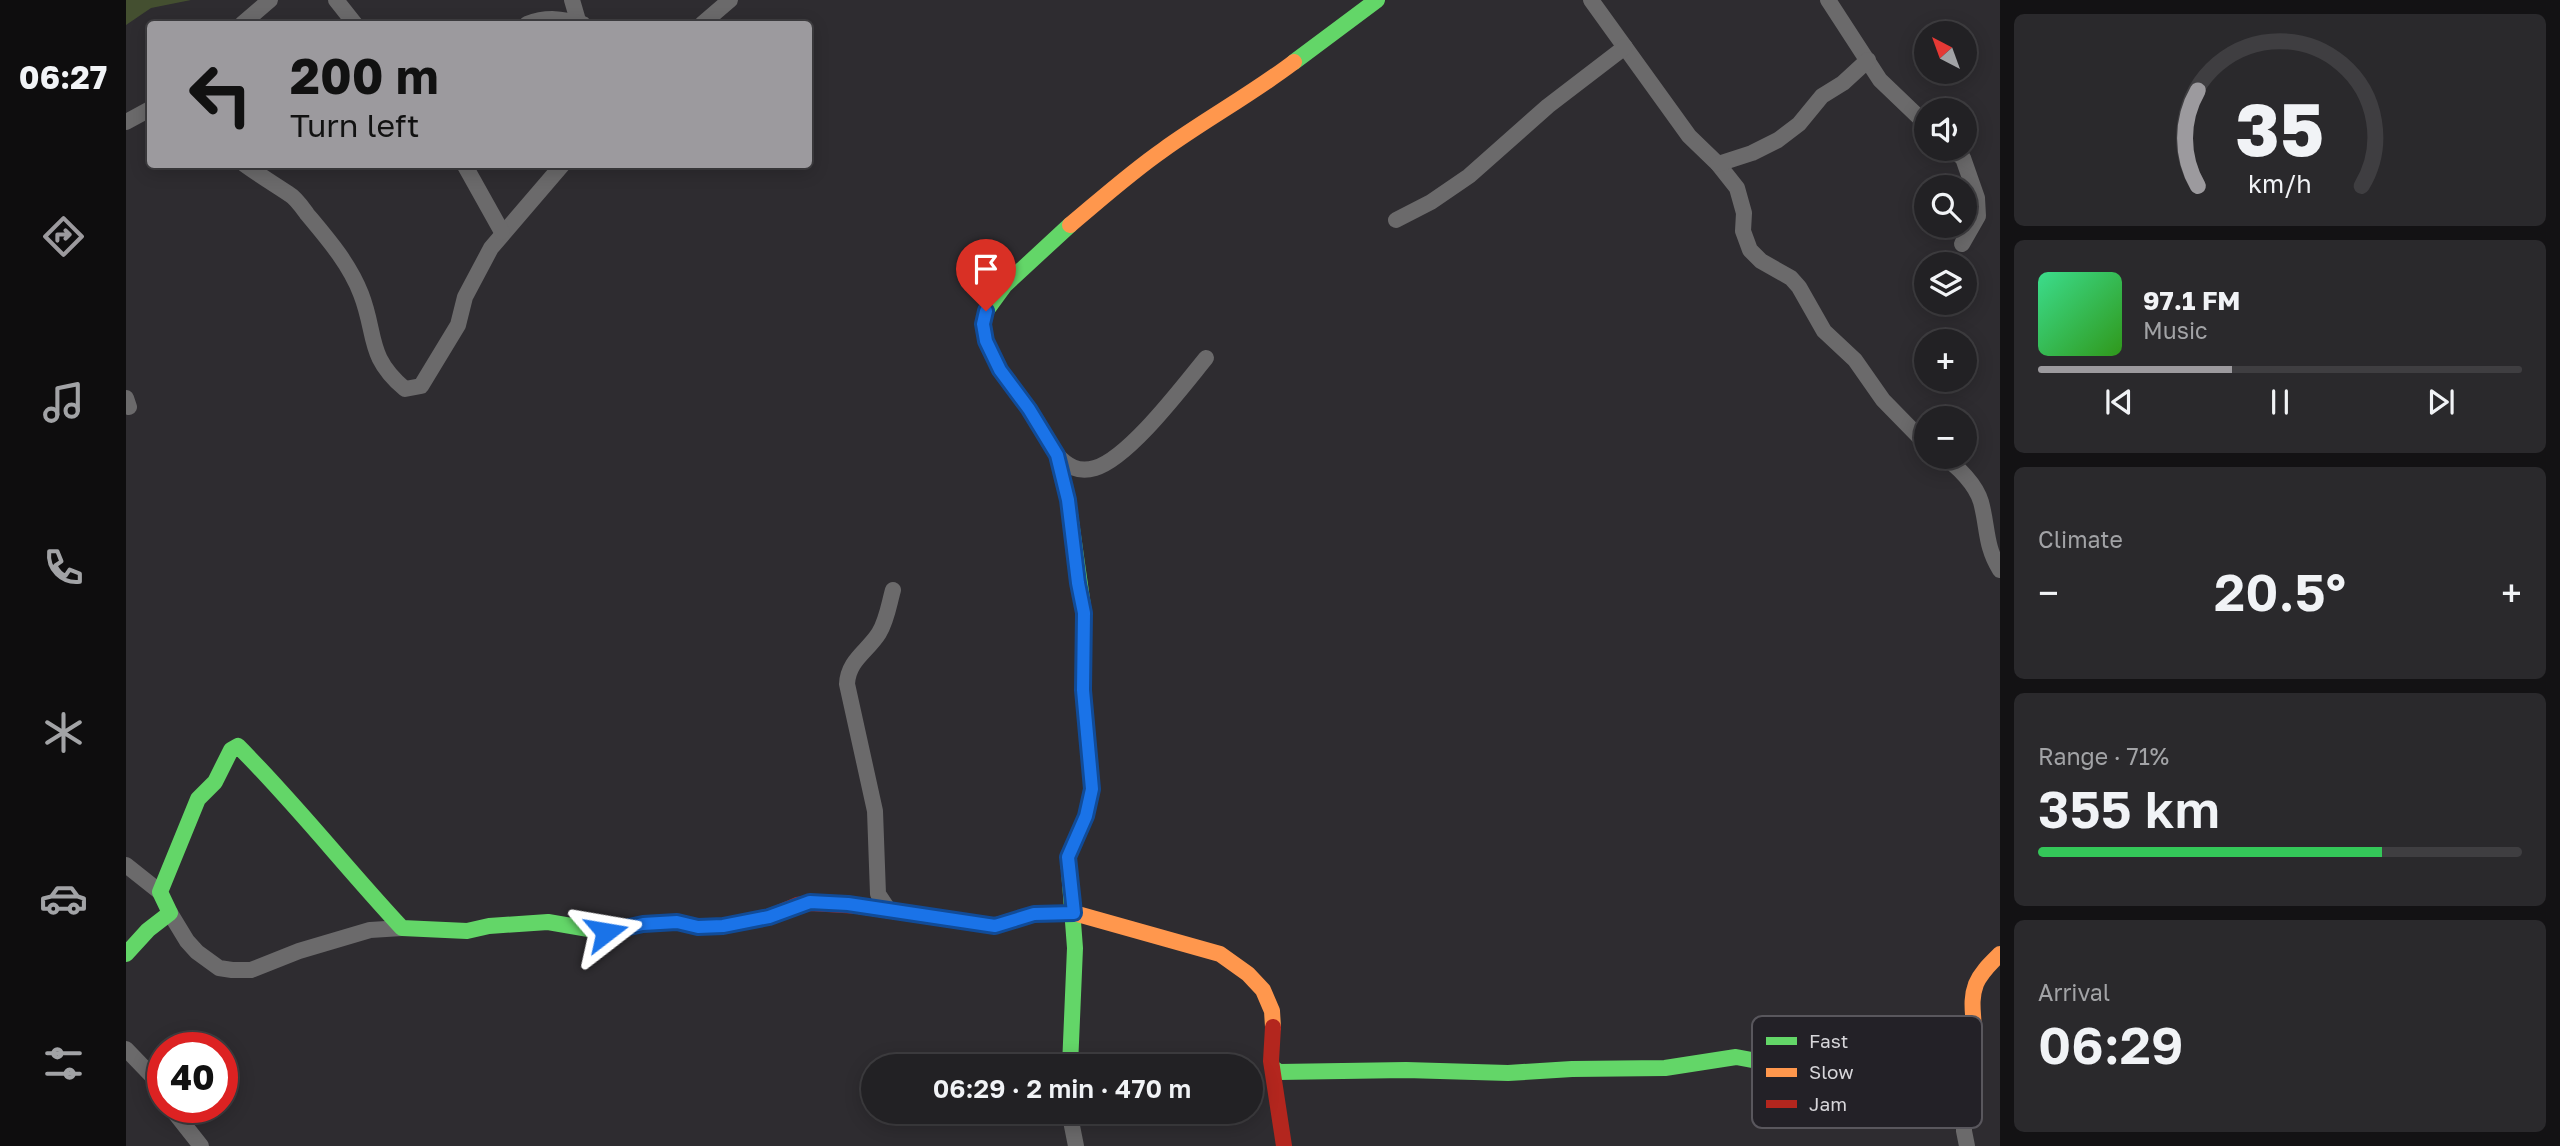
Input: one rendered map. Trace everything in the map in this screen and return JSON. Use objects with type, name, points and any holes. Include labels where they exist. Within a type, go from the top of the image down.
[{"type":"street","points":[[246,21],[270,0]]},
{"type":"street","points":[[336,0],[353,21]]},
{"type":"street","points":[[572,0],[580,21]]},
{"type":"street","points":[[706,21],[730,0]]},
{"type":"street","points":[[1206,358],[1161,414],[1120,453],[1094,468],[1076,469],[1066,465],[1057,455],[1029,409],[1000,370],[986,341],[983,324],[986,311],[1005,285],[1066,228],[1161,151],[1263,86],[1377,0]]},
{"type":"street","points":[[1591,0],[1689,136],[1718,164],[1741,195],[1743,231],[1750,250],[1762,261],[1791,278],[1824,331],[1855,360],[1883,400],[1914,432]]},
{"type":"street","points":[[1828,0],[1880,80],[1914,113]]},
{"type":"street","points":[[538,21],[548,18],[570,21]]},
{"type":"street","points":[[1396,220],[1430,202],[1469,176],[1548,106],[1625,47]]},
{"type":"street","points":[[1718,164],[1752,153],[1778,140],[1799,124],[1822,96],[1843,83],[1868,60]]},
{"type":"street","points":[[126,122],[147,111]]},
{"type":"street","points":[[1962,244],[1978,216],[1977,198],[1964,161]]},
{"type":"street","points":[[250,168],[289,194],[318,224],[347,266],[361,294],[374,348],[393,378],[405,389],[421,386],[458,325],[465,297],[491,247],[560,168]]},
{"type":"street","points":[[466,168],[502,232]]},
{"type":"street","points":[[1057,455],[1068,500],[1084,613],[1083,690],[1092,789],[1086,816],[1068,857],[1075,948],[1071,1054]]},
{"type":"street","points":[[1957,469],[1980,499],[1988,547],[2000,570]]},
{"type":"street","points":[[888,909],[878,894],[874,811],[847,674],[854,661],[881,631],[893,590]]},
{"type":"street","points":[[160,892],[198,799],[215,782],[231,750],[238,746],[274,782],[345,867],[401,928]]},
{"type":"street","points":[[126,865],[160,892],[169,906],[170,914],[197,952],[219,968],[232,970],[251,970],[299,951],[370,930],[401,928],[467,931],[489,926],[548,922],[606,932],[654,923],[723,926],[769,917],[810,902],[888,909],[995,926],[1034,914],[1074,913],[1220,954],[1241,967],[1262,986],[1273,1020],[1271,1062],[1274,1097],[1284,1146]]},
{"type":"street","points":[[126,954],[148,930],[170,914]]},
{"type":"street","points":[[1974,1016],[1976,984],[2000,954]]},
{"type":"street","points":[[126,1049],[147,1071]]},
{"type":"street","points":[[1273,1068],[1279,1072],[1405,1070],[1508,1073],[1665,1068],[1736,1057],[1752,1060]]},
{"type":"street","points":[[183,1123],[201,1146]]},
{"type":"street","points":[[1072,1124],[1076,1146]]},
{"type":"street","points":[[1964,1128],[1968,1146]]},
{"type":"green space","points":[[126,0],[191,0],[151,8],[126,25]]},
{"type":"traffic: fast","points":[[1294,62],[1377,0]]},
{"type":"traffic: fast","points":[[1070,225],[1005,285],[986,311],[983,324],[986,341],[1000,370],[1029,409],[1057,455],[1068,500],[1084,613],[1083,690],[1092,789],[1086,816],[1068,857],[1075,948],[1071,1054]]},
{"type":"traffic: fast","points":[[126,954],[148,930],[170,913],[160,892],[198,799],[215,782],[231,750],[238,746],[402,928],[467,931],[489,926],[548,922],[606,932],[661,923]]},
{"type":"traffic: fast","points":[[1273,1068],[1279,1072],[1406,1070],[1508,1073],[1665,1068],[1736,1057],[1752,1060]]},
{"type":"traffic: slow","points":[[1070,225],[1151,159],[1294,62]]},
{"type":"traffic: slow","points":[[859,906],[994,926],[1034,914],[1074,913],[1220,954],[1248,974],[1263,990],[1272,1011],[1273,1027]]},
{"type":"traffic: slow","points":[[1974,1016],[1976,984],[2000,954]]},
{"type":"traffic: jam","points":[[661,923],[677,922],[698,927],[723,926],[769,917],[797,905],[810,903],[859,906]]},
{"type":"traffic: jam","points":[[1273,1027],[1271,1061],[1284,1146]]},
{"type":"route","points":[[606,932],[627,926],[677,922],[698,927],[723,926],[769,917],[810,902],[888,909],[995,926],[1034,914],[1074,913],[1068,857],[1086,816],[1092,789],[1083,690],[1084,613],[1068,500],[1057,455],[1029,409],[1000,370],[986,341],[983,324],[986,311]]}]
